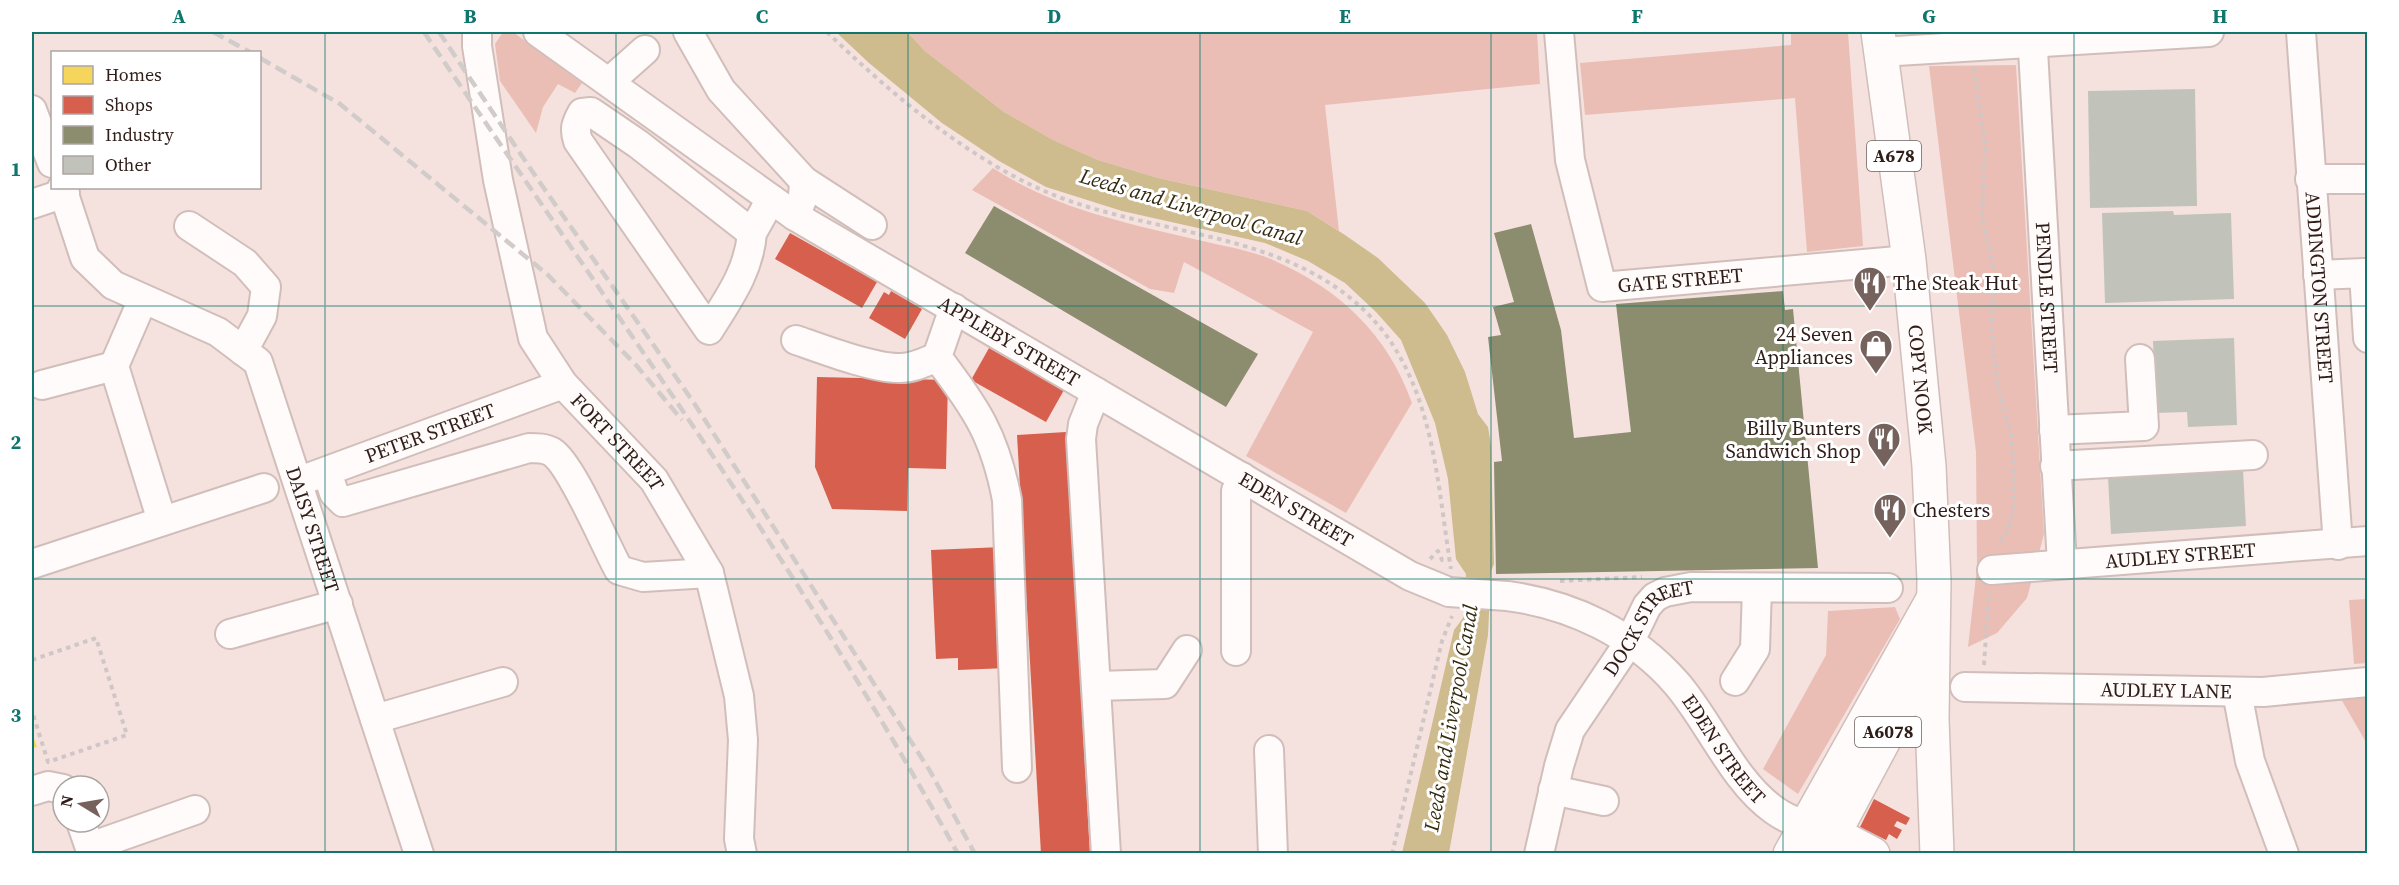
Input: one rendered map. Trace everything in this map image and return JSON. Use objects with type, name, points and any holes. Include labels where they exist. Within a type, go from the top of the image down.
[{"type":"highway","name":"COPY NOOK","points":[[1879,42],[1909,260],[1929,466],[1933,613]]},
{"type":"highway","name":"A6078","points":[[1790,854],[1821,837],[1898,714],[1933,613]]},
{"type":"highway","name":"A6078","points":[[1933,613],[1932,719],[1937,854]]},
{"type":"highway","points":[[1821,837],[1873,854]]},
{"type":"street","name":"FORT STREET","points":[[477,32],[477,46],[498,180],[533,338],[563,384],[654,480],[709,573],[739,696],[743,740],[739,839],[742,854]]},
{"type":"street","name":"APPLEBY STREET","points":[[538,32],[795,216],[1096,392],[1083,424],[1082,439],[1106,854]]},
{"type":"street","points":[[688,32],[721,90],[804,181],[872,225]]},
{"type":"street","name":"GATE STREET","points":[[1559,32],[1570,160],[1602,287],[1909,260]]},
{"type":"street","points":[[1879,42],[1969,46],[2032,36],[2193,32]]},
{"type":"street","name":"ADDINGTON STREET","points":[[2301,32],[2338,545]]},
{"type":"street","name":"PENDLE STREET","points":[[2032,36],[2062,564]]},
{"type":"street","points":[[609,82],[645,50]]},
{"type":"street","points":[[32,110],[51,160]]},
{"type":"street","points":[[752,233],[620,131],[591,112],[582,113],[574,129],[578,141],[709,330],[738,285],[750,255],[752,233],[771,199]]},
{"type":"street","points":[[2310,178],[2367,179]]},
{"type":"street","points":[[795,216],[803,196],[804,181]]},
{"type":"street","points":[[32,204],[64,190]]},
{"type":"street","name":"DAISY STREET","points":[[64,190],[85,258],[113,285],[218,332],[258,362],[419,854]]},
{"type":"street","points":[[189,226],[245,263],[266,287],[262,316],[243,351]]},
{"type":"street","points":[[2318,275],[2364,273],[2367,338]]},
{"type":"street","points":[[143,298],[114,366],[162,521]]},
{"type":"street","points":[[796,340],[835,354],[899,368],[918,365],[937,357],[954,308]]},
{"type":"street","points":[[937,357],[966,395],[989,432],[999,460],[1007,500],[1017,768]]},
{"type":"street","points":[[2054,430],[2144,426],[2140,360]]},
{"type":"street","points":[[42,385],[114,366]]},
{"type":"street","name":"PETER STREET","points":[[298,481],[563,384]]},
{"type":"street","name":"EDEN STREET","points":[[1096,392],[1410,576],[1453,592],[1507,596],[1567,609],[1630,641],[1655,661],[1678,685],[1750,788],[1774,810],[1821,837]]},
{"type":"street","points":[[327,472],[334,493],[343,502],[529,448],[544,449],[553,452],[581,494],[619,570],[643,577],[709,573]]},
{"type":"street","points":[[2055,466],[2253,455]]},
{"type":"street","points":[[1236,651],[1236,491],[1242,477]]},
{"type":"street","points":[[32,564],[264,488]]},
{"type":"street","name":"AUDLEY STREET","points":[[1992,570],[2367,541]]},
{"type":"street","name":"DOCK STREET","points":[[1539,854],[1553,790],[1570,730],[1630,641],[1647,606],[1655,597],[1678,588],[1888,588]]},
{"type":"street","points":[[1735,681],[1755,649],[1757,588]]},
{"type":"street","points":[[230,634],[338,603]]},
{"type":"street","points":[[1096,686],[1165,684],[1187,650]]},
{"type":"street","points":[[375,719],[503,682]]},
{"type":"street","name":"AUDLEY LANE","points":[[1974,688],[2263,692],[2367,682]]},
{"type":"street","points":[[2237,692],[2250,761],[2284,854]]},
{"type":"street","points":[[1269,750],[1273,854]]},
{"type":"street","points":[[32,791],[51,787]]},
{"type":"street","points":[[1553,790],[1604,801]]},
{"type":"street","points":[[88,841],[195,810]]},
{"type":"path","points":[[827,32],[864,67],[960,143],[1042,190],[1125,219],[1274,255],[1326,283],[1362,308],[1386,336],[1407,374],[1424,416],[1440,488],[1453,592],[1392,854]]},
{"type":"path","points":[[1969,46],[1978,85],[1985,144],[1982,218],[1993,267],[1992,333],[1996,384],[2011,434],[2014,471],[2011,520],[2008,530],[1997,547],[1974,688]]},
{"type":"path","points":[[1549,582],[1642,577],[1655,597]]},
{"type":"path","points":[[32,660],[96,638],[128,735],[48,762],[32,711]]},
{"type":"shaded area","points":[[503,32],[513,32],[582,83],[575,93],[558,84],[543,107],[536,133],[500,81],[495,44]]},
{"type":"shaded area","points":[[907,32],[1537,32],[1540,84],[1325,105],[1339,231],[1307,211],[1158,178],[1098,160],[1053,140],[1004,112],[925,51]]},
{"type":"shaded area","points":[[1791,32],[1848,32],[1863,246],[1807,252],[1795,98],[1585,115],[1580,63],[1791,45]]},
{"type":"shaded area","points":[[2016,65],[2044,534],[2027,598],[1997,633],[1968,647],[1977,567],[1976,452],[1929,66]]},
{"type":"shaded area","points":[[993,168],[1042,194],[1092,213],[1246,251],[1273,260],[1320,285],[1359,317],[1390,356],[1412,403],[1346,513],[1246,456],[1313,332],[1184,262],[1174,293],[1150,289],[972,190]]},
{"type":"shaded area","points":[[2367,599],[2367,663],[2354,664],[2349,600]]},
{"type":"shaded area","points":[[1895,607],[1900,619],[1798,794],[1763,769],[1826,655],[1828,611]]},
{"type":"shaded area","points":[[2367,682],[2367,744],[2333,685]]},
{"type":"water","name":"Leeds and Liverpool Canal","points":[[836,32],[907,32],[925,51],[1004,112],[1053,140],[1098,160],[1158,178],[1307,211],[1378,258],[1425,303],[1447,335],[1465,372],[1478,414],[1488,427],[1491,445],[1494,564],[1491,571],[1488,635],[1449,853],[1402,853],[1454,630],[1463,618],[1466,574],[1456,559],[1448,479],[1435,423],[1401,340],[1345,283],[1308,261],[1265,243],[1122,211],[1046,187],[999,161],[942,123],[869,63]]},
{"type":"building: Homes","points":[[32,733],[37,747],[32,748]]},
{"type":"building: Shops","points":[[790,233],[877,282],[862,308],[775,259]]},
{"type":"building: Shops","points":[[891,291],[922,309],[905,339],[869,318],[884,292],[889,295]]},
{"type":"building: Shops","points":[[989,348],[1064,390],[1046,422],[971,380]]},
{"type":"building: Shops","points":[[817,377],[948,380],[946,469],[908,468],[907,511],[832,509],[815,467]]},
{"type":"building: Shops","points":[[1066,432],[1090,854],[1041,854],[1017,435]]},
{"type":"building: Shops","points":[[1002,547],[1007,668],[958,670],[958,658],[936,659],[931,550]]},
{"type":"building: Shops","points":[[1874,799],[1910,818],[1906,825],[1897,821],[1894,826],[1902,830],[1897,839],[1889,834],[1886,840],[1860,827]]},
{"type":"building: Industry","points":[[994,206],[1258,354],[1226,407],[965,253]]},
{"type":"building: Industry","points":[[1531,224],[1561,330],[1574,438],[1631,432],[1616,304],[1783,291],[1785,310],[1793,309],[1818,568],[1496,574],[1494,462],[1502,461],[1488,337],[1501,335],[1493,307],[1514,302],[1494,233]]},
{"type":"building: Other","points":[[2195,89],[2197,206],[2090,208],[2088,91]]},
{"type":"building: Other","points":[[2173,211],[2174,215],[2231,213],[2234,299],[2105,303],[2102,213]]},
{"type":"building: Other","points":[[2234,338],[2237,425],[2188,427],[2187,412],[2156,413],[2153,341]]},
{"type":"building: Other","points":[[2243,469],[2246,526],[2111,534],[2108,477]]},
{"type":"railway","points":[[213,32],[248,51]]},
{"type":"railway","points":[[424,32],[768,539],[834,642],[958,854]]},
{"type":"railway","points":[[439,32],[536,177],[694,403],[930,771],[975,854]]},
{"type":"railway","points":[[261,59],[340,104],[548,275],[636,365],[682,420]]},
{"type":"place","name":"The Steak Hut","points":[[1870,312]]},
{"type":"place","name":"24 Seven Appliances","points":[[1876,375]]},
{"type":"place","name":"Billy Bunters Sandwich Shop","points":[[1884,468]]},
{"type":"place","name":"Chesters","points":[[1890,539]]}]
